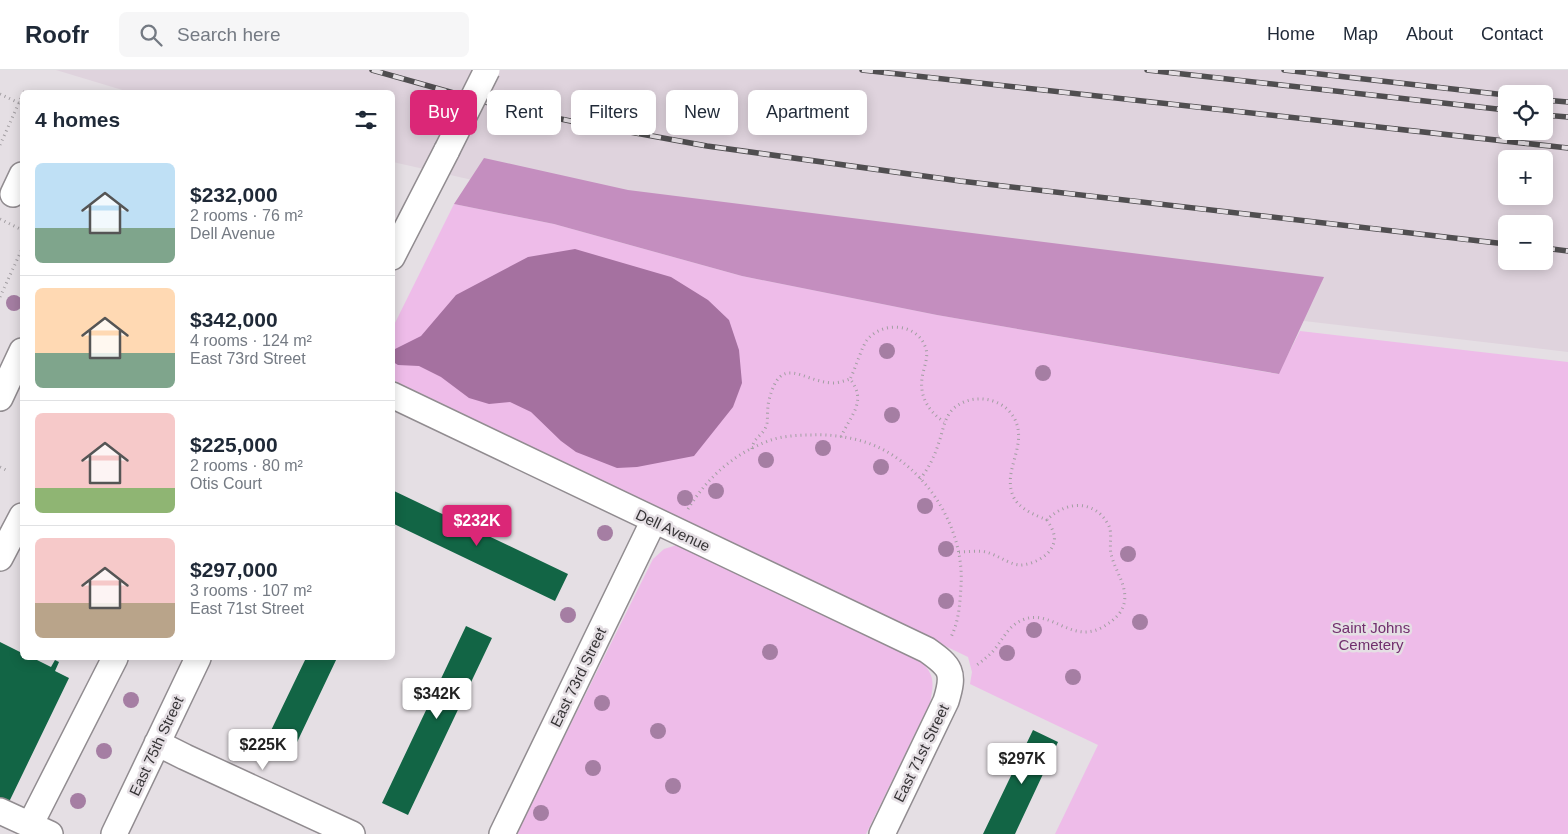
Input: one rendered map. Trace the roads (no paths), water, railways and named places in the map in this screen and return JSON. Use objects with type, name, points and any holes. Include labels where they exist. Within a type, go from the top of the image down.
[{"type":"street","points":[[395,251],[487,70]]},
{"type":"street","points":[[0,398],[20,355]]},
{"type":"street","name":"Dell Avenue","points":[[395,396],[927,650],[941,660],[950,671]]},
{"type":"street","points":[[0,558],[20,520]]},
{"type":"street","name":"East 73rd Street","points":[[502,834],[654,520]]},
{"type":"street","points":[[25,822],[114,660]]},
{"type":"street","name":"East 75th Street","points":[[114,834],[197,660]]},
{"type":"street","name":"East 71st Street","points":[[882,834],[946,701],[952,684],[950,671]]},
{"type":"street","points":[[157,743],[352,834]]},
{"type":"railway","points":[[372,70],[500,106],[707,146],[960,181],[1498,243]]},
{"type":"railway","points":[[862,70],[1568,148]]},
{"type":"railway","points":[[1147,70],[1498,109]]},
{"type":"railway","points":[[1284,70],[1498,94]]},
{"type":"railway","points":[[1553,101],[1568,102]]},
{"type":"railway","points":[[1553,116],[1568,117]]},
{"type":"railway","points":[[1553,249],[1568,251]]},
{"type":"park label","name":"Saint Johns Cemetery","points":[[1371,636]]}]
